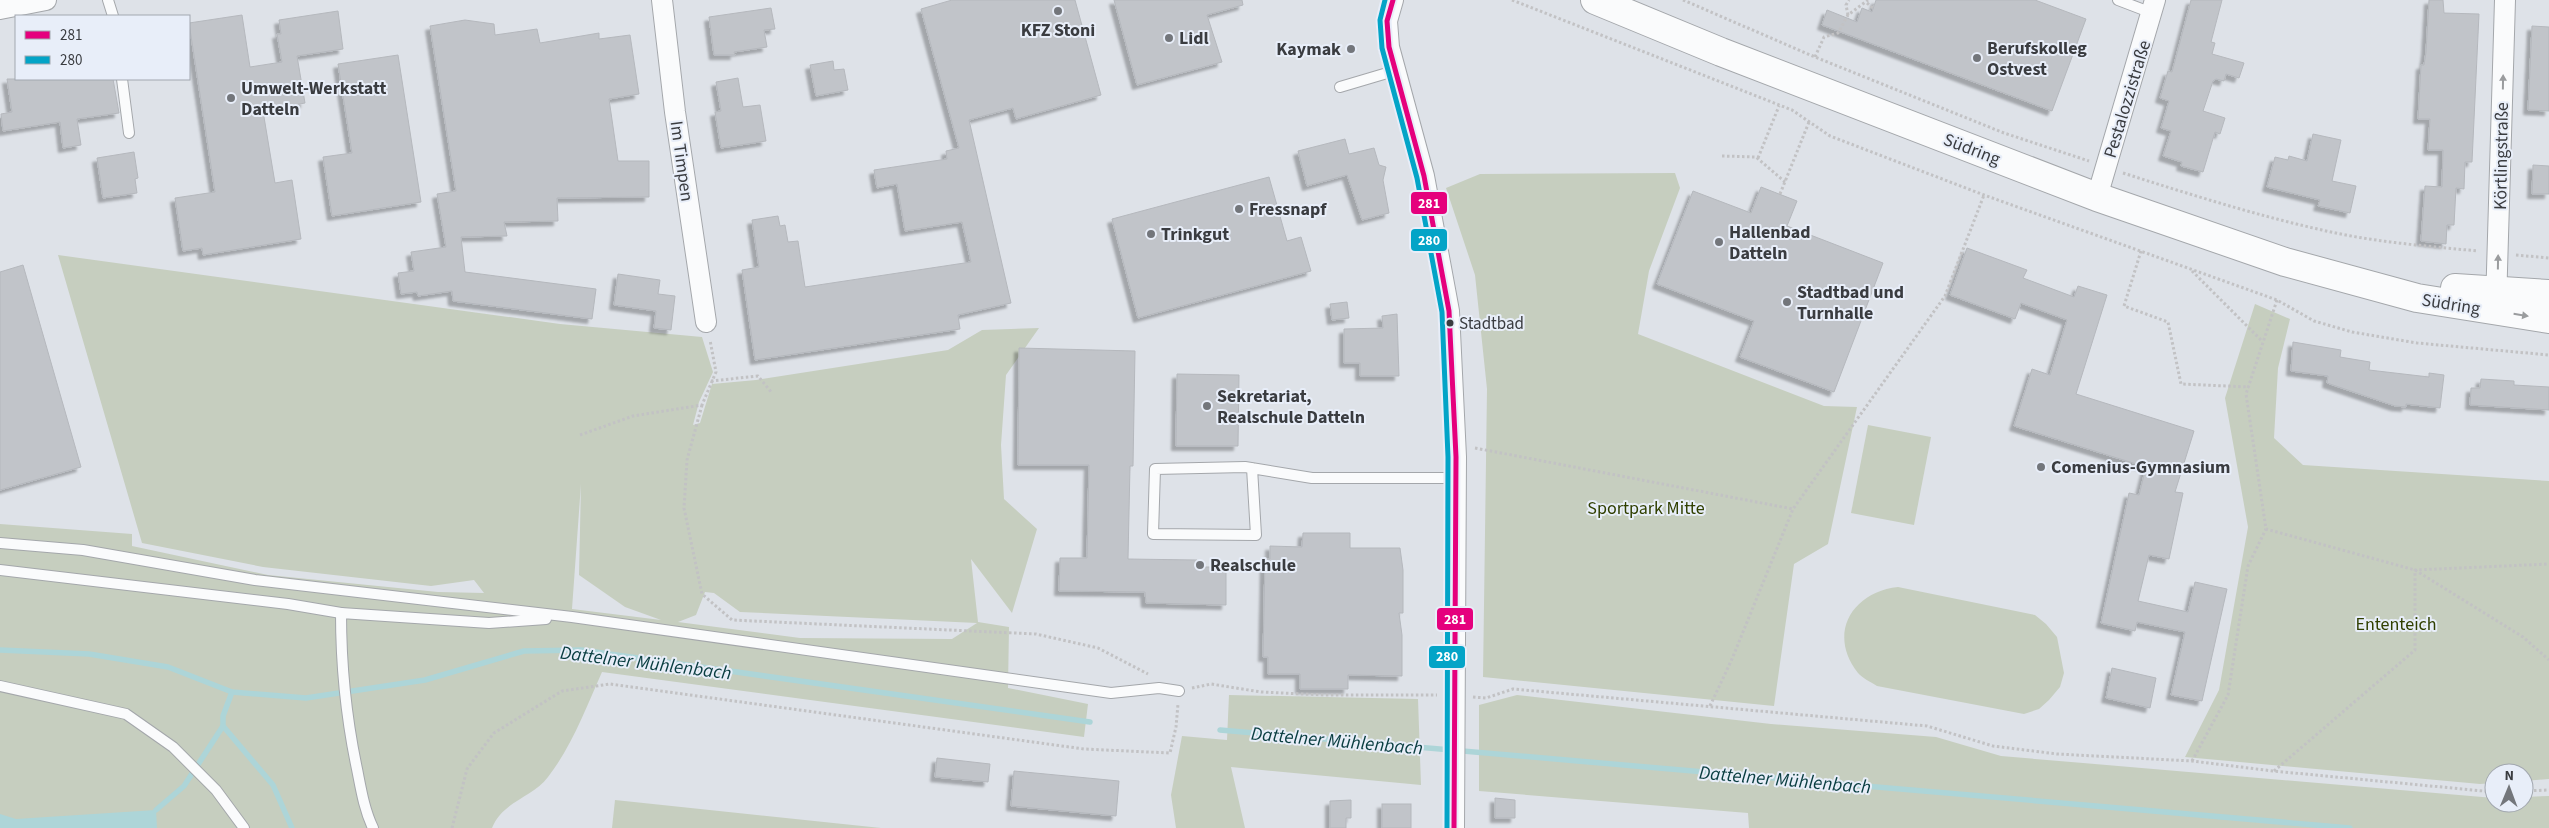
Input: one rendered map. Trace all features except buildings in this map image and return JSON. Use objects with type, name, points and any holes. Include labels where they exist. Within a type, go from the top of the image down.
[{"type":"main road","name":"Südring","points":[[1595,0],[1721,52],[2096,197],[2285,262],[2417,298],[2496,301],[2549,294]]},
{"type":"main road","name":"Südring","points":[[2496,301],[2549,319]]},
{"type":"street","points":[[0,8],[46,0]]},
{"type":"street","name":"Im Timpen","points":[[662,0],[675,112],[706,322]]},
{"type":"street","points":[[1393,0],[1388,21],[1394,71],[1424,176],[1449,311],[1456,478],[1454,828]]},
{"type":"street","name":"Körtlingstraße","points":[[2496,301],[2505,0]]},
{"type":"street","name":"Pestalozzistraße","points":[[2096,197],[2154,6]]},
{"type":"lane","points":[[108,0],[113,15]]},
{"type":"lane","points":[[2118,0],[2154,6]]},
{"type":"lane","points":[[1340,87],[1394,71]]},
{"type":"lane","points":[[122,80],[129,133]]},
{"type":"lane","points":[[1252,468],[1256,535],[1153,534],[1155,469],[1252,468],[1312,478],[1456,478]]},
{"type":"lane","points":[[0,543],[83,550],[255,580],[572,617],[1111,693],[1159,688],[1179,691]]},
{"type":"lane","points":[[0,570],[288,604],[342,613],[489,623],[572,617]]},
{"type":"lane","points":[[342,613],[341,659],[347,721],[366,813],[373,828]]},
{"type":"lane","points":[[0,686],[126,714],[173,747],[216,790],[244,828]]},
{"type":"path","points":[[1512,0],[1792,110],[1830,136],[1984,195],[2277,300],[2314,321],[2352,332],[2418,343],[2549,355]]},
{"type":"path","points":[[1684,0],[1815,57],[2004,133],[2106,168],[2230,206],[2324,231],[2397,243],[2549,258]]},
{"type":"path","points":[[1848,15],[1846,5],[1849,0]]},
{"type":"path","points":[[1815,57],[1824,37],[1838,33],[1848,15],[1858,6],[1868,1],[1873,8]]},
{"type":"path","points":[[1758,159],[1779,106]]},
{"type":"path","points":[[1780,194],[1809,122]]},
{"type":"path","points":[[1722,156],[1758,159],[1785,182]]},
{"type":"path","points":[[1710,706],[1732,659],[1793,509],[1945,296],[1984,195]]},
{"type":"path","points":[[2141,252],[2124,306],[2168,322],[2181,384],[2249,387]]},
{"type":"path","points":[[2190,269],[2262,341]]},
{"type":"path","points":[[2192,761],[2228,695],[2248,566],[2266,529],[2246,394],[2277,300]]},
{"type":"path","points":[[706,322],[716,372],[702,405],[687,460],[684,508],[702,594],[732,620],[1036,634],[1098,648],[1179,691],[1211,684],[1261,692],[1315,695],[1455,695],[1486,698],[1514,689],[1927,726],[1993,746],[2057,754],[2192,761],[2273,772],[2484,791]]},
{"type":"path","points":[[711,381],[758,376],[772,393]]},
{"type":"path","points":[[580,435],[633,416],[702,405]]},
{"type":"path","points":[[1455,444],[1793,509]]},
{"type":"path","points":[[2266,529],[2415,570],[2523,636],[2549,660]]},
{"type":"path","points":[[2415,570],[2549,564]]},
{"type":"path","points":[[2273,772],[2415,650],[2415,570]]},
{"type":"path","points":[[452,828],[467,769],[494,733],[562,691],[610,684],[1084,749],[1170,753],[1176,727],[1179,691]]},
{"type":"path","points":[[2534,791],[2549,790]]},
{"type":"green space","name":"Sportpark Mitte","points":[[1675,173],[1680,188],[1649,271],[1638,334],[1824,406],[1857,407],[1828,544],[1794,564],[1774,706],[1483,677],[1487,389],[1475,275],[1446,188],[1480,174]]},
{"type":"green space","points":[[58,255],[560,324],[702,337],[713,372],[699,402],[693,425],[700,423],[712,384],[756,380],[948,350],[982,330],[1039,328],[1006,375],[1001,445],[1004,499],[1037,529],[1012,613],[971,559],[978,622],[1009,627],[1008,688],[1088,704],[1084,737],[602,672],[578,726],[557,765],[541,784],[503,812],[492,828],[0,828],[0,524],[132,534],[132,546],[268,575],[438,592],[484,593],[474,580],[431,586],[263,567],[142,543]],"holes":[[[581,484],[579,575],[625,607],[661,620],[572,609]],[[705,592],[714,593],[740,612],[977,623],[952,639],[800,638],[678,622],[696,615]]]},
{"type":"green space","name":"Ententeich","points":[[2255,304],[2290,319],[2278,368],[2274,438],[2303,465],[2549,481],[2549,779],[2534,780],[2534,763],[2484,763],[2484,784],[2480,784],[2185,757],[2219,690],[2248,527],[2225,398]]},
{"type":"green space","points":[[1868,425],[1931,437],[1914,525],[1851,513]]},
{"type":"green space","points":[[1898,587],[2035,615],[2057,637],[2064,673],[2060,687],[2039,709],[2024,714],[1877,686],[1862,677],[1849,658],[1845,644],[1845,630],[1849,617],[1857,606],[1868,597]]},
{"type":"green space","points":[[1229,695],[1418,699],[1421,785],[1231,767],[1245,828],[1176,828],[1171,795],[1182,736],[1227,740]]},
{"type":"green space","points":[[1517,695],[1771,724],[1936,737],[2001,756],[2484,797],[2484,813],[2534,813],[2534,797],[2549,796],[2549,828],[1749,828],[1748,813],[1479,791],[1479,705]]},
{"type":"green space","points":[[615,800],[881,828],[612,828]]},
{"type":"water","points":[[156,810],[157,828],[0,828],[0,814],[16,819]]},
{"type":"waterway","name":"Dattelner Mühlenbach","points":[[0,650],[89,654],[168,667],[232,692],[306,698],[425,680],[524,651],[581,650],[1090,722]]},
{"type":"waterway","points":[[232,692],[223,716],[223,726],[273,785],[292,828]]},
{"type":"waterway","points":[[156,810],[184,786],[223,726]]},
{"type":"waterway","name":"Dattelner Mühlenbach","points":[[1220,730],[2350,828]]},
{"type":"transit line","name":"280","points":[[1385,0],[1380,20],[1382,48],[1417,178],[1442,312],[1448,457],[1447,828]]},
{"type":"transit line","name":"281","points":[[1393,0],[1387,21],[1389,47],[1424,176],[1449,311],[1456,457],[1454,828]]},
{"type":"place","name":"KFZ Stoni","points":[[1058,11]]},
{"type":"place","name":"Lidl","points":[[1169,38]]},
{"type":"place","name":"Kaymak","points":[[1351,49]]},
{"type":"place","name":"Berufskolleg Ostvest","points":[[1977,58]]},
{"type":"place","name":"Umwelt-Werkstatt Datteln","points":[[231,98]]},
{"type":"place","name":"Fressnapf","points":[[1239,209]]},
{"type":"place","name":"Trinkgut","points":[[1151,234]]},
{"type":"place","name":"Hallenbad Datteln","points":[[1719,242]]},
{"type":"place","name":"Stadtbad und Turnhalle","points":[[1787,302]]},
{"type":"place","name":"Stadtbad","points":[[1450,323]]},
{"type":"place","name":"Sekretariat, Realschule Datteln","points":[[1207,406]]},
{"type":"place","name":"Comenius-Gymnasium","points":[[2041,467]]},
{"type":"place","name":"Realschule","points":[[1200,565]]}]
